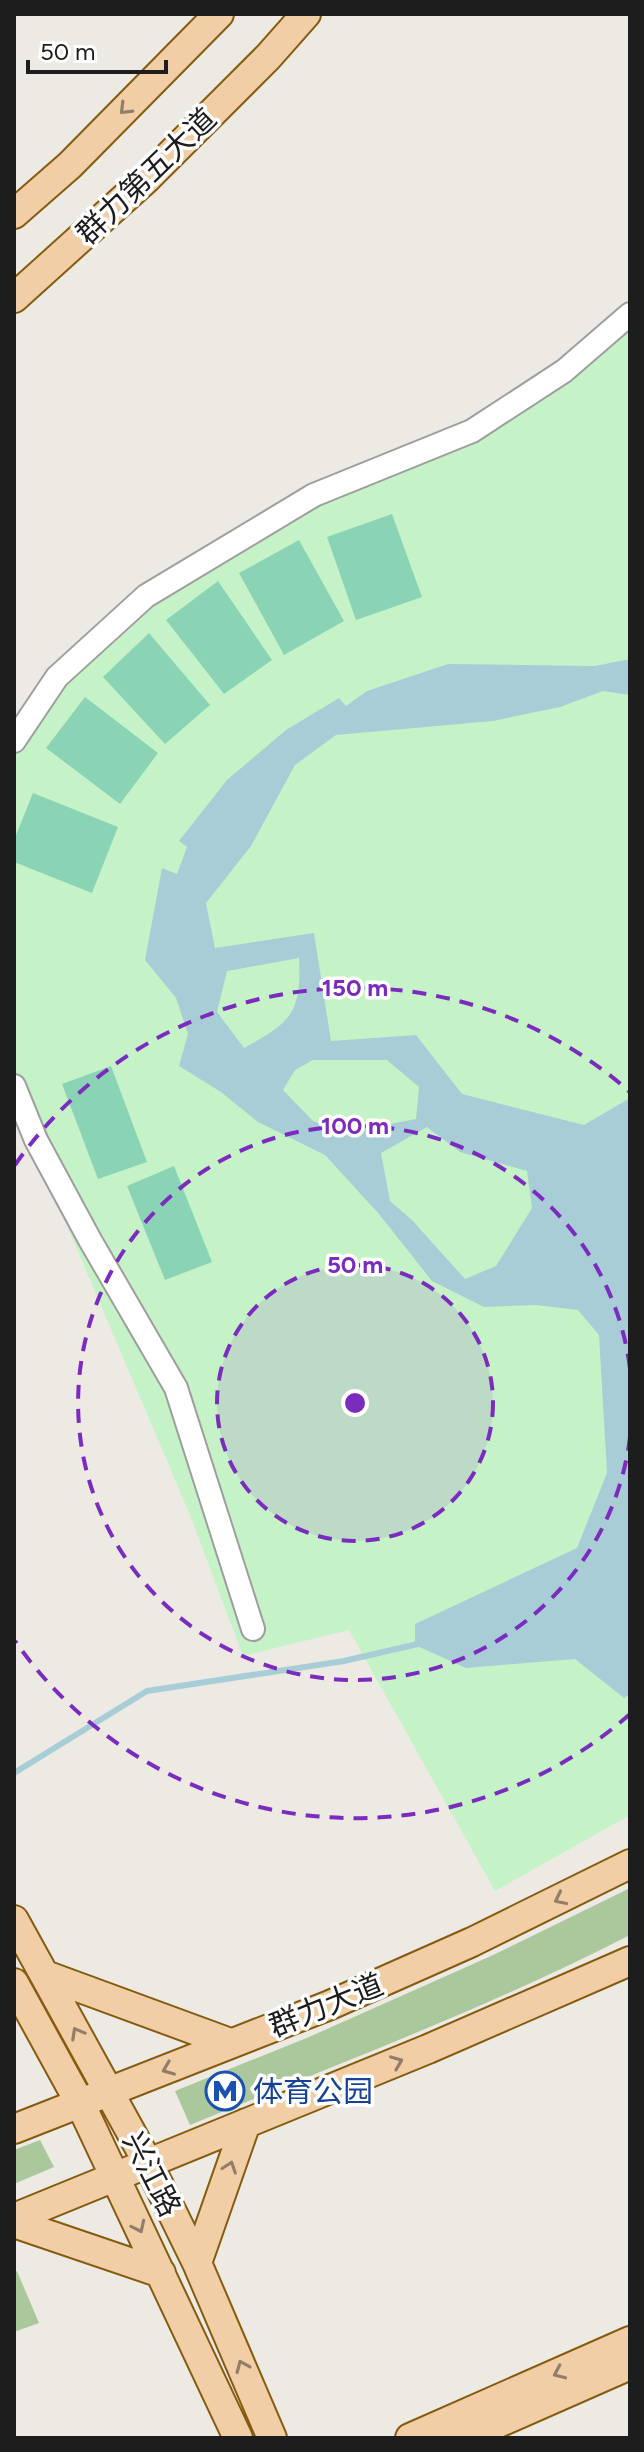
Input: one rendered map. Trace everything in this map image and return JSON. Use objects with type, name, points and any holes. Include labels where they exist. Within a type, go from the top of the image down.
[{"type":"main road","name":"群力第五大道","points":[[14,214],[70,165],[219,14]]},
{"type":"main road","name":"群力第五大道","points":[[14,298],[147,178],[268,57],[306,14]]},
{"type":"main road","name":"群力大道","points":[[14,2129],[330,2005],[472,1942],[630,1864]]},
{"type":"main road","name":"兴江路","points":[[14,1920],[148,2163],[197,2263],[272,2438]]},
{"type":"main road","points":[[14,2221],[542,2001],[630,1961]]},
{"type":"main road","points":[[45,1975],[230,2043]]},
{"type":"main road","name":"兴江路","points":[[15,1990],[81,2105],[238,2438]]},
{"type":"main road","points":[[197,2263],[246,2123]]},
{"type":"main road","points":[[14,2221],[161,2273]]},
{"type":"main road","points":[[410,2438],[630,2341]]},
{"type":"main road","points":[[464,2438],[630,2365]]},
{"type":"street","points":[[14,741],[57,677],[146,596],[314,495],[472,431],[564,371],[630,314]]},
{"type":"street","points":[[14,1086],[43,1152],[90,1240],[176,1388],[253,1629]]},
{"type":"green space","points":[[630,323],[630,1815],[495,1891],[349,1630],[243,1656],[190,1515],[14,1101],[14,731],[49,677],[326,482],[483,434]]},
{"type":"green space","points":[[392,514],[422,597],[356,620],[327,537]]},
{"type":"green space","points":[[299,540],[344,621],[284,655],[239,573]]},
{"type":"green space","points":[[218,581],[272,660],[224,694],[166,620]]},
{"type":"green space","points":[[149,633],[210,705],[165,744],[103,677]]},
{"type":"green space","points":[[85,697],[158,753],[120,804],[46,748]]},
{"type":"green space","points":[[33,793],[118,827],[92,893],[14,862],[14,840]]},
{"type":"green space","points":[[111,1066],[147,1162],[98,1179],[62,1084]]},
{"type":"green space","points":[[174,1166],[212,1262],[165,1280],[127,1186]]},
{"type":"green space","points":[[630,1888],[630,1935],[467,2011],[190,2125],[175,2091],[309,2037],[491,1956]]},
{"type":"green space","points":[[40,2140],[54,2167],[14,2184],[14,2150]]},
{"type":"green space","points":[[17,2271],[39,2323],[14,2332],[14,2273]]},
{"type":"water","points":[[630,659],[630,695],[603,691],[560,707],[493,721],[336,735],[295,765],[251,846],[206,903],[215,948],[314,933],[331,1041],[416,1035],[462,1094],[584,1125],[630,1098],[630,1694],[624,1698],[575,1659],[466,1668],[415,1645],[415,1624],[577,1548],[607,1473],[599,1335],[578,1310],[536,1305],[484,1307],[432,1281],[379,1214],[325,1155],[258,1122],[221,1092],[179,1066],[188,1034],[176,998],[145,960],[162,868],[177,874],[187,847],[179,841],[227,780],[286,730],[339,698],[346,706],[367,691],[448,664],[595,666]],"holes":[[[299,958],[298,992],[290,1014],[272,1031],[244,1048],[217,1012],[227,971]],[[313,1060],[387,1060],[419,1087],[416,1119],[343,1133],[313,1121],[283,1090],[295,1070]],[[427,1127],[460,1152],[527,1171],[532,1208],[496,1266],[465,1279],[412,1220],[390,1201],[381,1153]]]},
{"type":"waterway","points":[[14,1773],[147,1691],[344,1661],[422,1643]]},
{"type":"place","name":"体育公园","points":[[225,2091]]}]
